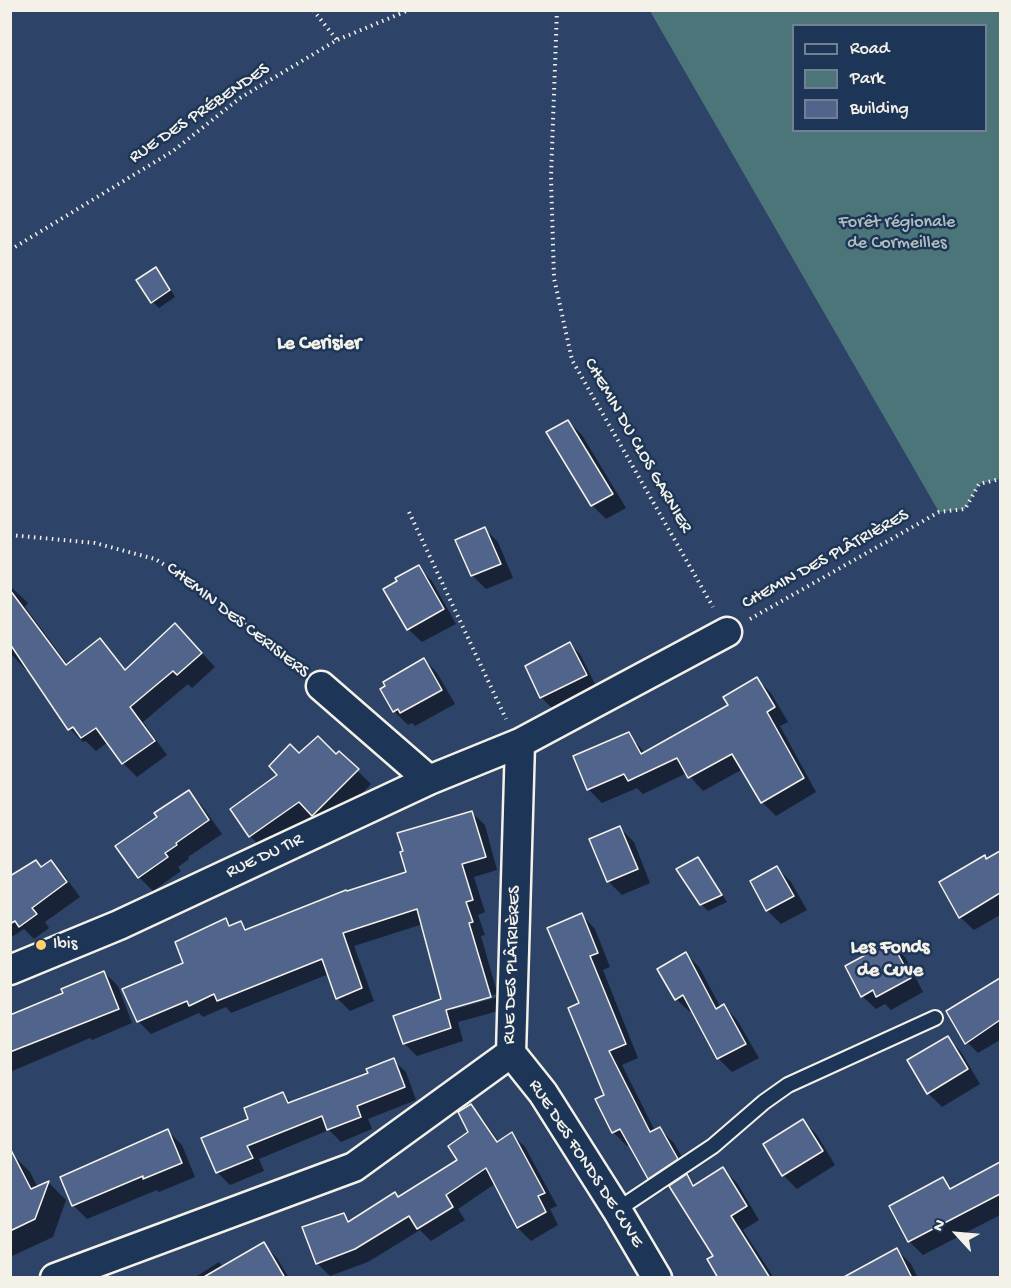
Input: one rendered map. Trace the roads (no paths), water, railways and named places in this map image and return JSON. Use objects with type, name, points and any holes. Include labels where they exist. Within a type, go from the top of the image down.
[{"type":"street","points":[[520,743],[727,632]]},
{"type":"street","name":"CHEMIN DES CERISIERS","points":[[321,686],[429,780]]},
{"type":"street","name":"RUE DU TIR","points":[[10,970],[119,925],[429,780],[520,743]]},
{"type":"street","name":"RUE DES PLÂTRIÈRES","points":[[55,1278],[354,1167],[511,1053],[520,743]]},
{"type":"street","name":"RUE DES FONDS DE CUVE","points":[[511,1053],[543,1093],[657,1278]]},
{"type":"lane","points":[[617,1210],[713,1146],[764,1102],[789,1085],[935,1018]]},
{"type":"place","name":"Ibis","points":[[41,945]]},
{"type":"district","name":"Le Cerisier","points":[[319,345]]},
{"type":"district","name":"Les Fonds de Cuve","points":[[890,960]]},
{"type":"park label","name":"Forêt régionale de Cormeilles","points":[[897,233]]}]
